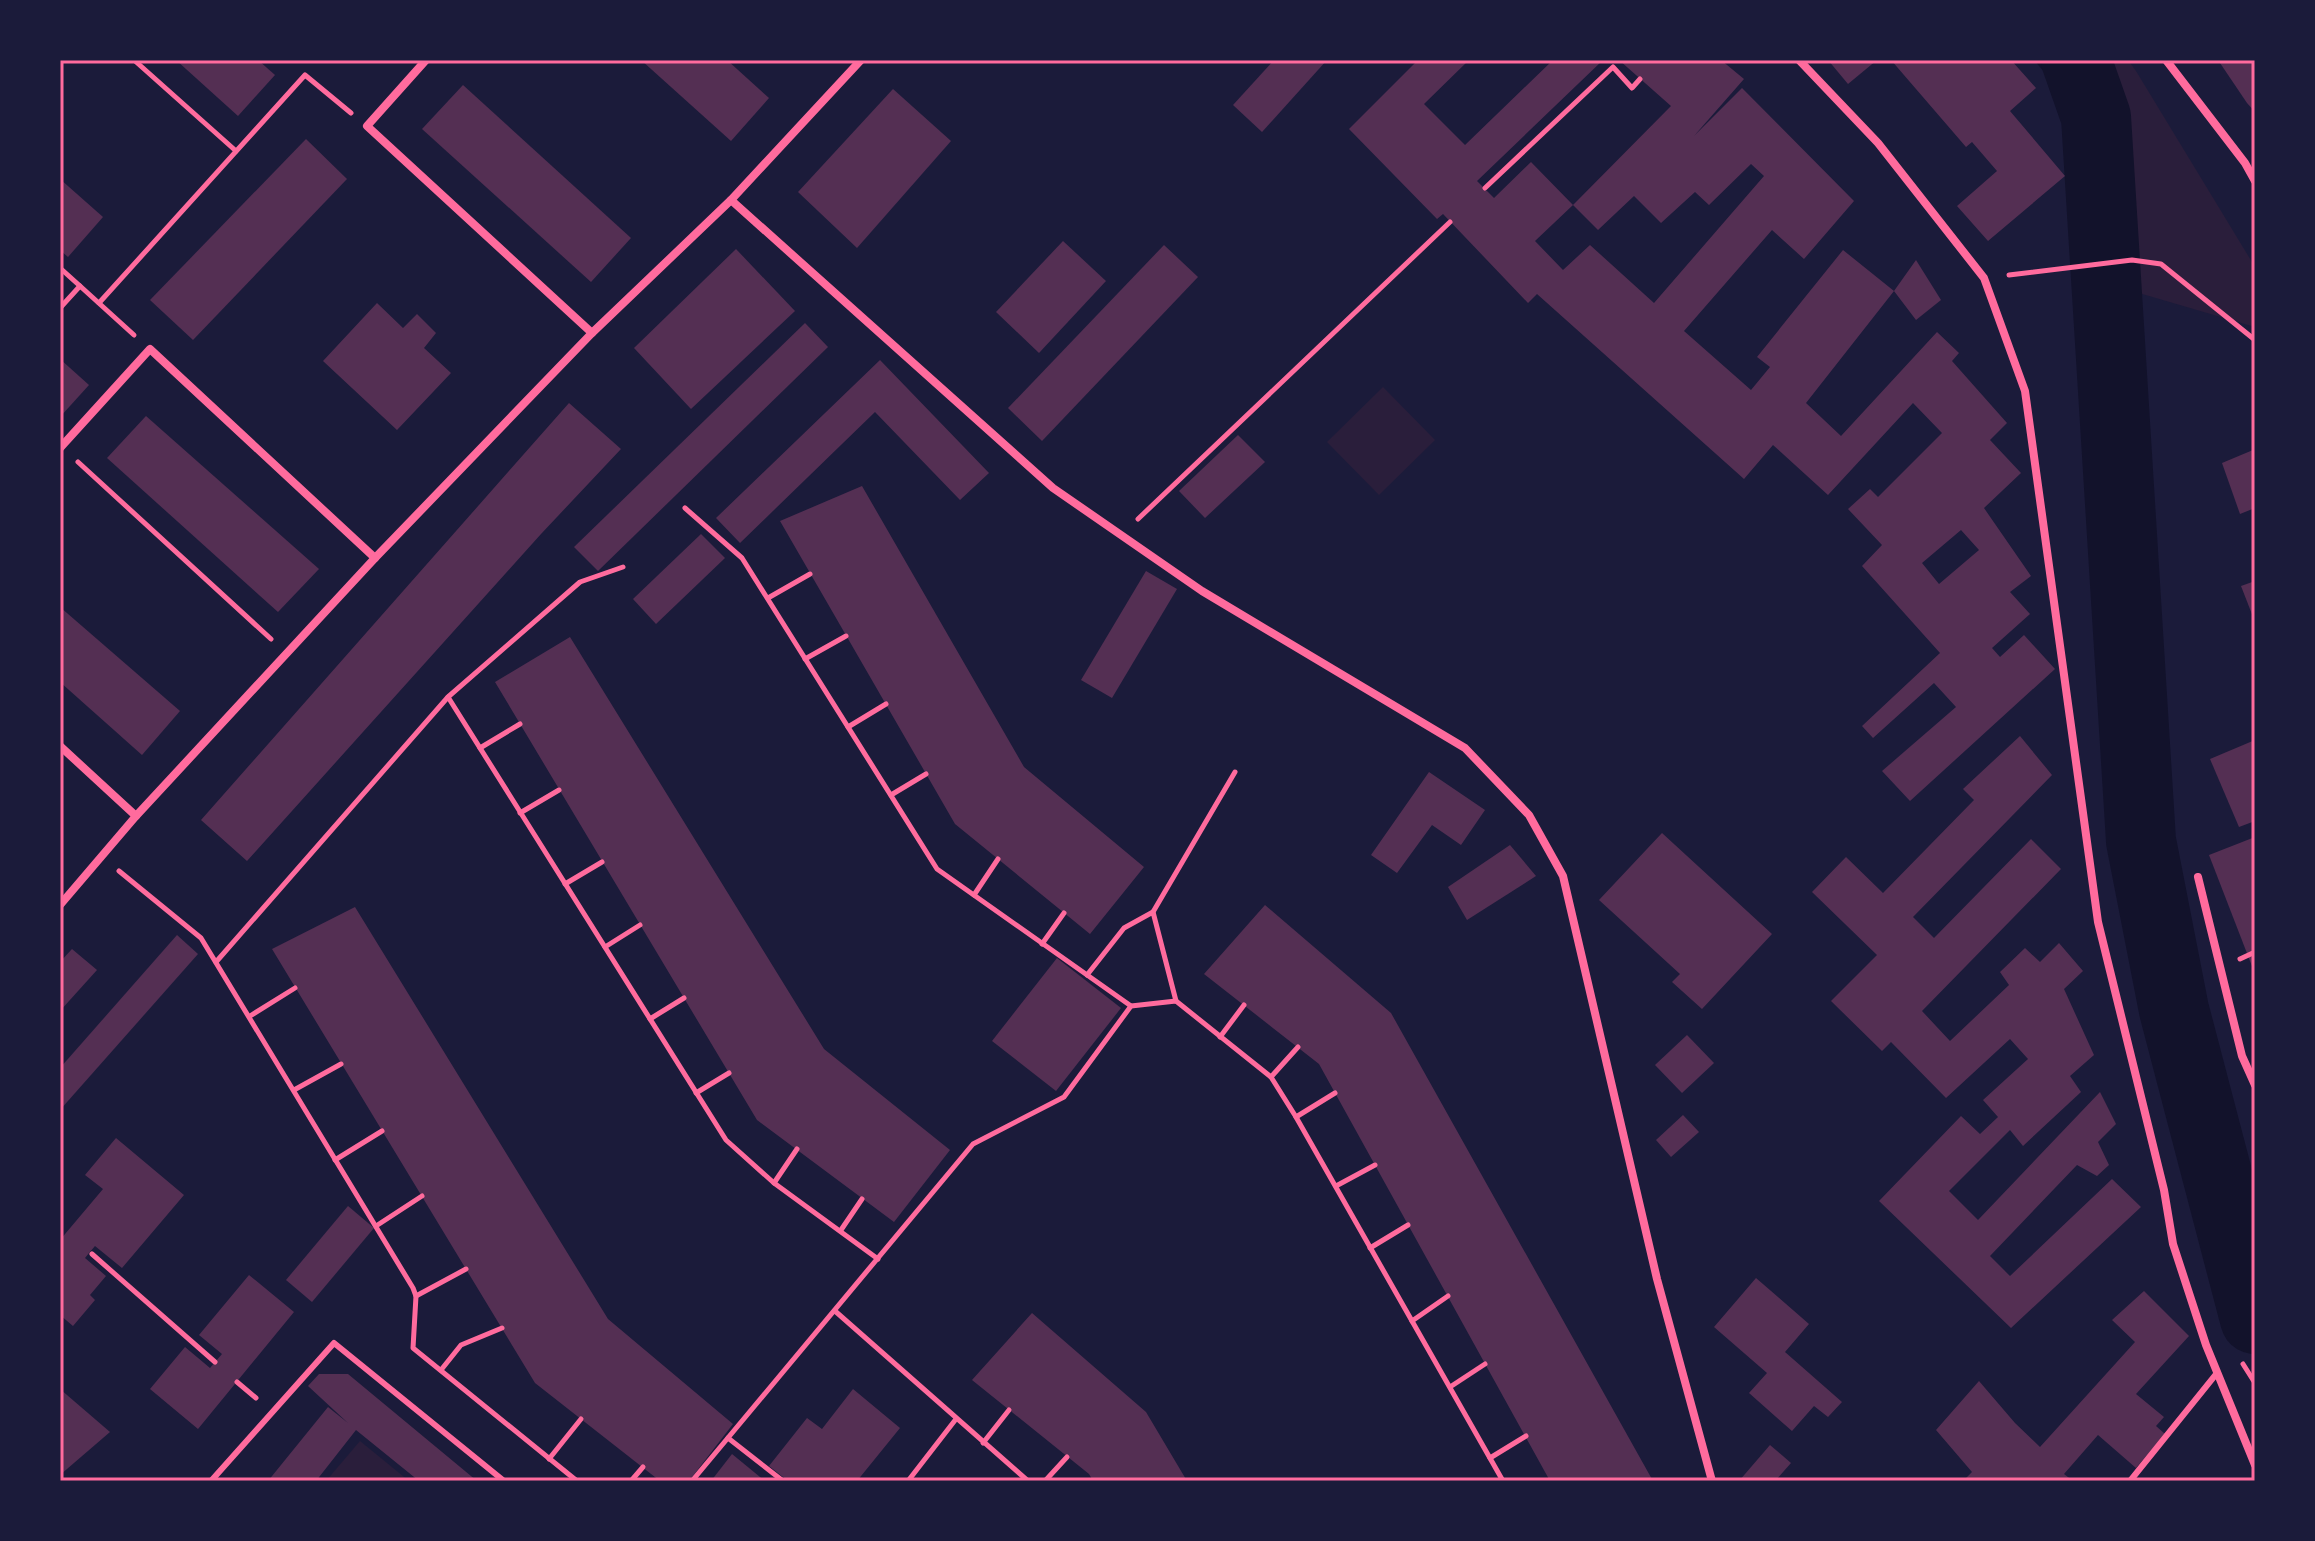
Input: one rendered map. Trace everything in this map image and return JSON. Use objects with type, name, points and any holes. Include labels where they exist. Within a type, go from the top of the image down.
[{"type":"street","points":[[426,60],[367,126],[592,333]]},
{"type":"street","points":[[1799,60],[1878,143],[1984,278],[2025,391],[2098,922],[2164,1190],[2173,1244],[2217,1373],[2255,1465]]},
{"type":"street","points":[[2166,60],[2245,163],[2255,181]]},
{"type":"street","points":[[60,905],[136,816],[375,558],[592,333],[731,200],[855,62]]},
{"type":"street","points":[[731,200],[1053,488],[1202,591],[1465,748],[1529,815],[1563,876],[1657,1279],[1712,1481]]},
{"type":"street","points":[[61,448],[150,349],[375,558]]},
{"type":"street","points":[[60,746],[136,816]]},
{"type":"street","points":[[2198,877],[2242,1056],[2255,1085]]},
{"type":"lane","points":[[211,1481],[334,1343],[504,1481]]},
{"type":"lane","points":[[2130,1481],[2217,1373]]},
{"type":"path","points":[[134,60],[236,151]]},
{"type":"path","points":[[1485,188],[1613,67],[1632,88],[1640,79]]},
{"type":"path","points":[[99,303],[305,75],[367,126]]},
{"type":"path","points":[[1120,536],[1450,222]]},
{"type":"path","points":[[1984,278],[2132,260],[2161,264],[2255,340]]},
{"type":"path","points":[[60,268],[150,349]]},
{"type":"path","points":[[60,308],[80,286]]},
{"type":"path","points":[[61,448],[287,653]]},
{"type":"path","points":[[685,508],[742,558],[937,869],[1131,1006],[1176,1001]]},
{"type":"path","points":[[216,962],[448,697],[580,582],[623,567]]},
{"type":"path","points":[[768,598],[810,574]]},
{"type":"path","points":[[805,659],[846,636]]},
{"type":"path","points":[[448,697],[726,1140],[774,1183],[878,1259]]},
{"type":"path","points":[[848,727],[886,704]]},
{"type":"path","points":[[480,748],[520,724]]},
{"type":"path","points":[[1087,975],[1124,928],[1153,912],[1235,772]]},
{"type":"path","points":[[891,795],[926,774]]},
{"type":"path","points":[[520,813],[559,790]]},
{"type":"path","points":[[101,858],[201,938],[416,1296],[413,1348],[577,1481]]},
{"type":"path","points":[[974,895],[998,859]]},
{"type":"path","points":[[565,884],[602,862]]},
{"type":"path","points":[[1153,912],[1176,1001],[1271,1077],[1503,1481]]},
{"type":"path","points":[[1042,944],[1064,913]]},
{"type":"path","points":[[605,947],[640,925]]},
{"type":"path","points":[[250,1016],[295,988]]},
{"type":"path","points":[[650,1019],[684,998]]},
{"type":"path","points":[[1220,1037],[1244,1005]]},
{"type":"path","points":[[692,1481],[973,1144],[1064,1097],[1131,1006]]},
{"type":"path","points":[[1271,1077],[1298,1047]]},
{"type":"path","points":[[294,1090],[341,1064]]},
{"type":"path","points":[[696,1093],[729,1073]]},
{"type":"path","points":[[1296,1117],[1335,1093]]},
{"type":"path","points":[[335,1160],[382,1131]]},
{"type":"path","points":[[774,1183],[797,1149]]},
{"type":"path","points":[[1336,1186],[1375,1165]]},
{"type":"path","points":[[376,1226],[422,1196]]},
{"type":"path","points":[[841,1230],[862,1199]]},
{"type":"path","points":[[1370,1248],[1408,1225]]},
{"type":"path","points":[[92,1254],[215,1362]]},
{"type":"path","points":[[416,1296],[466,1269]]},
{"type":"path","points":[[1412,1321],[1448,1296]]},
{"type":"path","points":[[835,1311],[1028,1481]]},
{"type":"path","points":[[441,1370],[461,1345],[502,1328]]},
{"type":"path","points":[[1450,1387],[1485,1364]]},
{"type":"path","points":[[983,1443],[1009,1410]]},
{"type":"path","points":[[549,1459],[581,1419]]},
{"type":"path","points":[[908,1481],[956,1419]]},
{"type":"path","points":[[1490,1458],[1526,1436]]},
{"type":"path","points":[[728,1438],[783,1481]]},
{"type":"path","points":[[1045,1481],[1067,1457]]},
{"type":"path","points":[[631,1481],[643,1467]]},
{"type":"shaded area","points":[[2034,60],[2094,61],[2119,131],[2132,291],[2079,301],[2074,254],[2076,170],[2050,79]]},
{"type":"shaded area","points":[[2093,60],[2128,60],[2255,267],[2255,327],[2132,291],[2119,131]]},
{"type":"shaded area","points":[[1383,387],[1435,440],[1379,495],[1327,442]]},
{"type":"shaded area","points":[[360,1441],[409,1481],[326,1481]]},
{"type":"pier","points":[[2131,251],[2132,270],[2076,274],[2074,254]]},
{"type":"building","points":[[176,60],[258,60],[275,75],[238,116]]},
{"type":"building","points":[[641,60],[727,60],[769,98],[731,141]]},
{"type":"building","points":[[1274,60],[1327,60],[1262,132],[1233,105]]},
{"type":"building","points":[[1418,60],[1469,60],[1424,104],[1465,145],[1553,60],[1603,60],[1477,181],[1494,198],[1531,162],[1573,205],[1671,106],[1619,60],[1721,60],[1744,79],[1694,136],[1742,88],[1854,201],[1804,259],[1772,230],[1684,331],[1751,390],[1770,367],[1757,357],[1843,250],[1894,291],[1806,403],[1841,436],[1937,332],[1959,353],[1952,361],[2007,423],[1990,440],[2021,473],[1984,508],[2031,576],[2010,592],[2030,614],[1992,648],[2000,657],[2024,635],[2055,669],[1910,801],[1882,771],[1956,707],[1934,683],[1873,738],[1862,726],[1940,653],[1862,566],[1882,545],[1848,509],[1870,489],[1878,497],[1942,433],[1913,403],[1828,495],[1773,445],[1744,479],[1537,294],[1528,303],[1443,214],[1437,219],[1349,129]],"holes":[[[1751,164],[1764,176],[1654,303],[1590,245],[1563,270],[1535,241],[1573,205],[1598,230],[1634,196],[1661,223],[1695,192],[1709,205]],[[1961,530],[1979,550],[1939,584],[1922,563]]]},
{"type":"building","points":[[1828,60],[1877,60],[1848,84]]},
{"type":"building","points":[[1891,60],[2011,60],[2036,88],[2010,111],[2065,176],[1988,241],[1957,206],[1997,171],[1972,142],[1966,147]]},
{"type":"building","points":[[2218,60],[2255,60],[2255,112],[2247,103]]},
{"type":"building","points":[[463,85],[631,238],[591,282],[422,129]]},
{"type":"building","points":[[893,89],[951,141],[857,248],[798,192]]},
{"type":"building","points":[[306,139],[347,179],[193,340],[150,300]]},
{"type":"building","points":[[60,179],[103,217],[68,257],[60,250]]},
{"type":"building","points":[[1063,241],[1106,281],[1039,353],[996,312]]},
{"type":"building","points":[[1164,245],[1198,277],[1042,441],[1008,408]]},
{"type":"building","points":[[736,249],[795,311],[691,409],[634,348]]},
{"type":"building","points":[[1916,260],[1941,300],[1916,320],[1894,291]]},
{"type":"building","points":[[377,303],[403,328],[417,314],[436,333],[424,348],[451,373],[397,430],[323,361]]},
{"type":"building","points":[[805,323],[828,347],[598,571],[574,547]]},
{"type":"building","points":[[60,359],[89,385],[60,417]]},
{"type":"building","points":[[880,360],[989,473],[960,500],[875,412],[740,543],[716,518]]},
{"type":"building","points":[[569,403],[621,449],[247,861],[201,820]]},
{"type":"building","points":[[146,416],[319,569],[278,612],[107,458]]},
{"type":"building","points":[[1238,435],[1265,462],[1205,518],[1179,491]]},
{"type":"building","points":[[2253,450],[2255,508],[2240,514],[2222,463]]},
{"type":"building","points":[[862,486],[1024,767],[1144,867],[1090,934],[955,824],[780,521]]},
{"type":"building","points":[[701,534],[725,558],[656,624],[633,599]]},
{"type":"building","points":[[1146,571],[1177,589],[1112,698],[1081,680]]},
{"type":"building","points":[[2255,581],[2255,622],[2241,586]]},
{"type":"building","points":[[60,607],[180,711],[142,755],[60,682]]},
{"type":"building","points":[[570,637],[824,1049],[950,1150],[894,1222],[757,1120],[495,682]]},
{"type":"building","points":[[2020,736],[2052,775],[1913,917],[1934,938],[2031,839],[2061,869],[1922,1011],[1950,1041],[2009,985],[2000,972],[2025,948],[2040,962],[2059,943],[2083,971],[2064,989],[2094,1055],[2070,1076],[2081,1092],[2023,1146],[2010,1130],[1949,1191],[1978,1220],[2100,1092],[2116,1124],[2098,1142],[2109,1165],[2097,1176],[2077,1165],[1990,1256],[2010,1276],[2112,1179],[2141,1207],[2011,1328],[1879,1201],[1961,1116],[1980,1134],[1998,1117],[1983,1100],[2028,1059],[2010,1039],[1946,1098],[1891,1042],[1882,1051],[1831,1001],[1877,955],[1812,892],[1846,857],[1883,893],[1974,800],[1963,789]]},
{"type":"building","points":[[2255,740],[2255,821],[2239,827],[2210,759]]},
{"type":"building","points":[[1429,772],[1485,810],[1461,845],[1432,825],[1397,873],[1371,855]]},
{"type":"building","points":[[1662,833],[1772,934],[1702,1009],[1672,982],[1680,974],[1599,900]]},
{"type":"building","points":[[2255,837],[2255,974],[2209,855]]},
{"type":"building","points":[[1510,845],[1536,876],[1467,920],[1448,887]]},
{"type":"building","points":[[1265,905],[1391,1013],[1653,1481],[1550,1481],[1319,1064],[1204,974]]},
{"type":"building","points":[[355,907],[608,1319],[733,1424],[689,1481],[660,1481],[535,1383],[272,949]]},
{"type":"building","points":[[177,935],[198,954],[60,1110],[60,1068]]},
{"type":"building","points":[[72,949],[97,970],[60,1011],[60,962]]},
{"type":"building","points":[[1057,958],[1121,1008],[1056,1091],[992,1041]]},
{"type":"building","points":[[1687,1035],[1714,1063],[1682,1093],[1655,1065]]},
{"type":"building","points":[[1683,1115],[1699,1132],[1671,1157],[1656,1140]]},
{"type":"building","points":[[116,1138],[184,1195],[122,1268],[95,1246],[89,1253],[85,1258],[106,1276],[90,1295],[95,1300],[73,1326],[60,1315],[60,1240],[103,1189],[85,1175]]},
{"type":"building","points":[[348,1206],[374,1228],[312,1302],[286,1280]]},
{"type":"building","points":[[249,1275],[294,1312],[198,1429],[150,1389],[185,1347],[210,1368],[222,1354],[199,1335]]},
{"type":"building","points":[[1756,1278],[1809,1324],[1785,1352],[1842,1402],[1828,1417],[1814,1406],[1792,1431],[1749,1393],[1767,1373],[1714,1327]]},
{"type":"building","points":[[2144,1291],[2189,1336],[2136,1394],[2164,1417],[2156,1426],[2165,1434],[2136,1468],[2098,1435],[2064,1474],[2073,1481],[1963,1481],[1972,1472],[1936,1430],[1979,1381],[2040,1447],[2135,1342],[2112,1320]]},
{"type":"building","points":[[1032,1313],[1146,1412],[1187,1481],[1093,1481],[1089,1474],[972,1380]]},
{"type":"building","points":[[319,1374],[348,1374],[477,1481],[419,1481],[356,1430],[316,1481],[268,1481],[328,1407],[348,1423],[308,1386]]},
{"type":"building","points":[[60,1389],[110,1432],[60,1475]]},
{"type":"building","points":[[853,1389],[900,1428],[857,1481],[788,1481],[769,1466],[807,1418],[822,1429]]},
{"type":"building","points":[[1770,1445],[1791,1463],[1775,1481],[1739,1481]]},
{"type":"building","points":[[732,1454],[765,1481],[711,1481]]},
{"type":"waterway","points":[[2076,60],[2096,117],[2141,841],[2174,1010],[2255,1319]]}]
